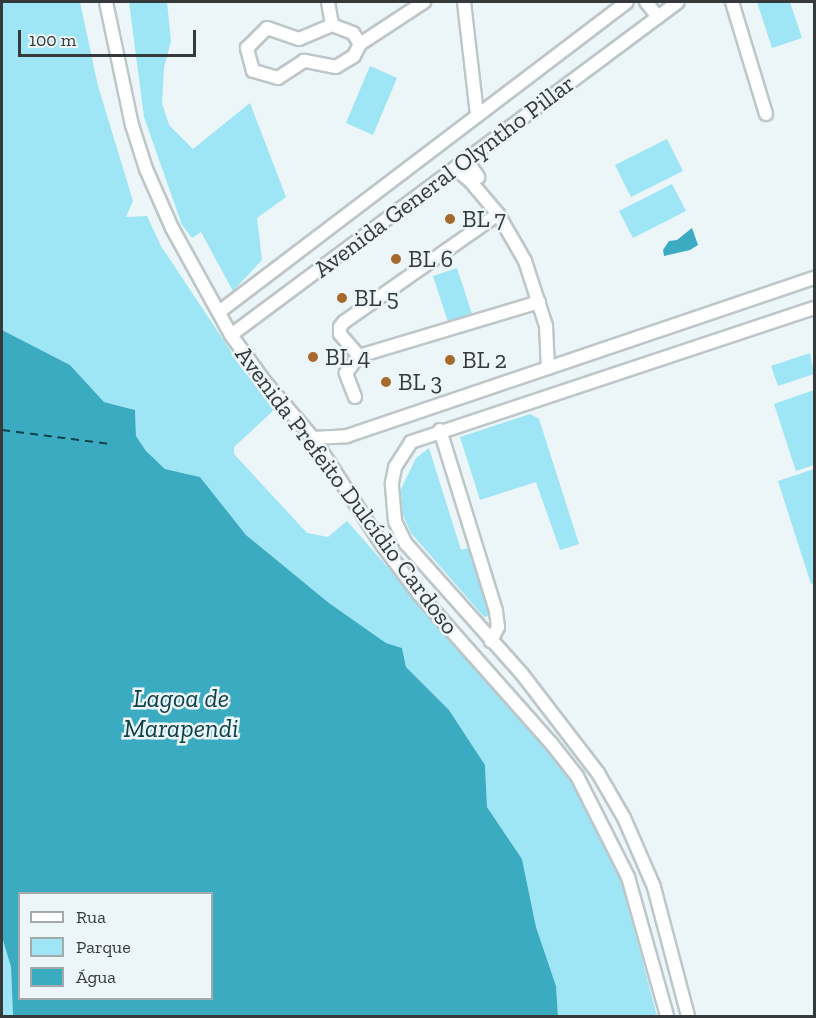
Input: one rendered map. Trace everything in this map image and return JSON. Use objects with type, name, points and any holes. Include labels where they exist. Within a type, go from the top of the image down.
[{"type":"street","name":"Avenida Prefeito Dulcídio Cardoso","points":[[106,2],[132,125],[146,169],[172,228],[231,335],[265,382],[313,438],[383,546],[418,594],[551,743],[577,776],[628,877],[666,1017]]},
{"type":"street","points":[[328,2],[332,25]]},
{"type":"street","points":[[360,44],[353,33],[332,25],[299,39],[265,29],[248,46],[251,68],[256,72],[278,78],[304,61],[336,67],[354,56],[360,44],[424,2]]},
{"type":"street","points":[[451,2],[464,5],[477,115]]},
{"type":"street","name":"Avenida General Olyntho Pillar","points":[[219,312],[627,2]]},
{"type":"street","points":[[646,2],[658,17]]},
{"type":"street","name":"Avenida General Olyntho Pillar","points":[[231,335],[678,2]]},
{"type":"street","points":[[732,2],[766,114]]},
{"type":"street","points":[[466,159],[478,177]]},
{"type":"street","points":[[455,168],[471,182],[498,214],[525,261],[546,326],[548,368]]},
{"type":"street","points":[[359,356],[340,334],[339,327],[498,214]]},
{"type":"street","points":[[313,438],[347,436],[814,278]]},
{"type":"street","points":[[355,397],[346,373],[359,356],[539,302]]},
{"type":"street","name":"Avenida Prefeito Dulcídio Cardoso","points":[[688,1017],[654,887],[624,818],[598,773],[522,674],[406,544],[395,521],[393,500],[395,467],[411,442],[440,430],[814,308]]},
{"type":"street","name":"Avenida Prefeito Dulcídio Cardoso","points":[[440,430],[495,611],[498,627],[491,641]]},
{"type":"green space","points":[[2,2],[80,2],[98,86],[133,201],[126,217],[147,216],[161,246],[242,368],[274,410],[234,447],[234,454],[307,533],[328,537],[347,521],[567,771],[621,879],[657,1016],[558,1016],[556,986],[536,927],[522,859],[487,807],[485,765],[449,710],[406,667],[402,648],[386,643],[329,603],[246,535],[200,477],[165,469],[146,451],[136,436],[135,410],[104,402],[70,365],[2,330]]},
{"type":"green space","points":[[129,2],[167,2],[171,41],[164,68],[162,103],[169,125],[193,149],[250,103],[286,197],[257,218],[262,260],[233,291],[201,232],[192,238],[182,225],[144,117]]},
{"type":"green space","points":[[757,2],[790,2],[802,38],[772,48]]},
{"type":"green space","points":[[370,66],[397,78],[373,135],[346,123]]},
{"type":"green space","points":[[667,139],[683,171],[631,197],[615,165]]},
{"type":"green space","points":[[672,184],[686,211],[633,238],[619,211]]},
{"type":"green space","points":[[457,268],[472,314],[448,322],[433,276]]},
{"type":"green space","points":[[810,353],[814,374],[778,386],[771,366]]},
{"type":"green space","points":[[814,390],[814,465],[796,471],[774,404]]},
{"type":"green space","points":[[530,414],[539,419],[579,544],[560,550],[536,482],[480,500],[460,437]]},
{"type":"green space","points":[[429,448],[461,550],[471,547],[493,615],[484,617],[411,533],[402,513],[401,489],[416,458]]},
{"type":"green space","points":[[814,469],[814,583],[811,584],[778,481]]},
{"type":"green space","points":[[2,937],[11,967],[13,1016],[2,1016]]},
{"type":"water","points":[[692,228],[698,245],[690,250],[664,256],[663,250],[669,241],[677,240]]},
{"type":"water","name":"Lagoa de Marapendi","points":[[2,330],[70,365],[104,402],[135,410],[136,436],[146,451],[165,469],[200,477],[246,535],[329,603],[386,643],[402,648],[406,667],[449,710],[485,765],[487,807],[522,859],[536,927],[556,986],[558,1016],[13,1016],[11,967],[2,937]]},
{"type":"ferry route","points":[[2,430],[110,444]]},
{"type":"place","name":"BL 7","points":[[450,219]]},
{"type":"place","name":"BL 6","points":[[396,259]]},
{"type":"place","name":"BL 5","points":[[342,298]]},
{"type":"place","name":"BL 4","points":[[313,357]]},
{"type":"place","name":"BL 2","points":[[450,360]]},
{"type":"place","name":"BL 3","points":[[386,382]]}]
